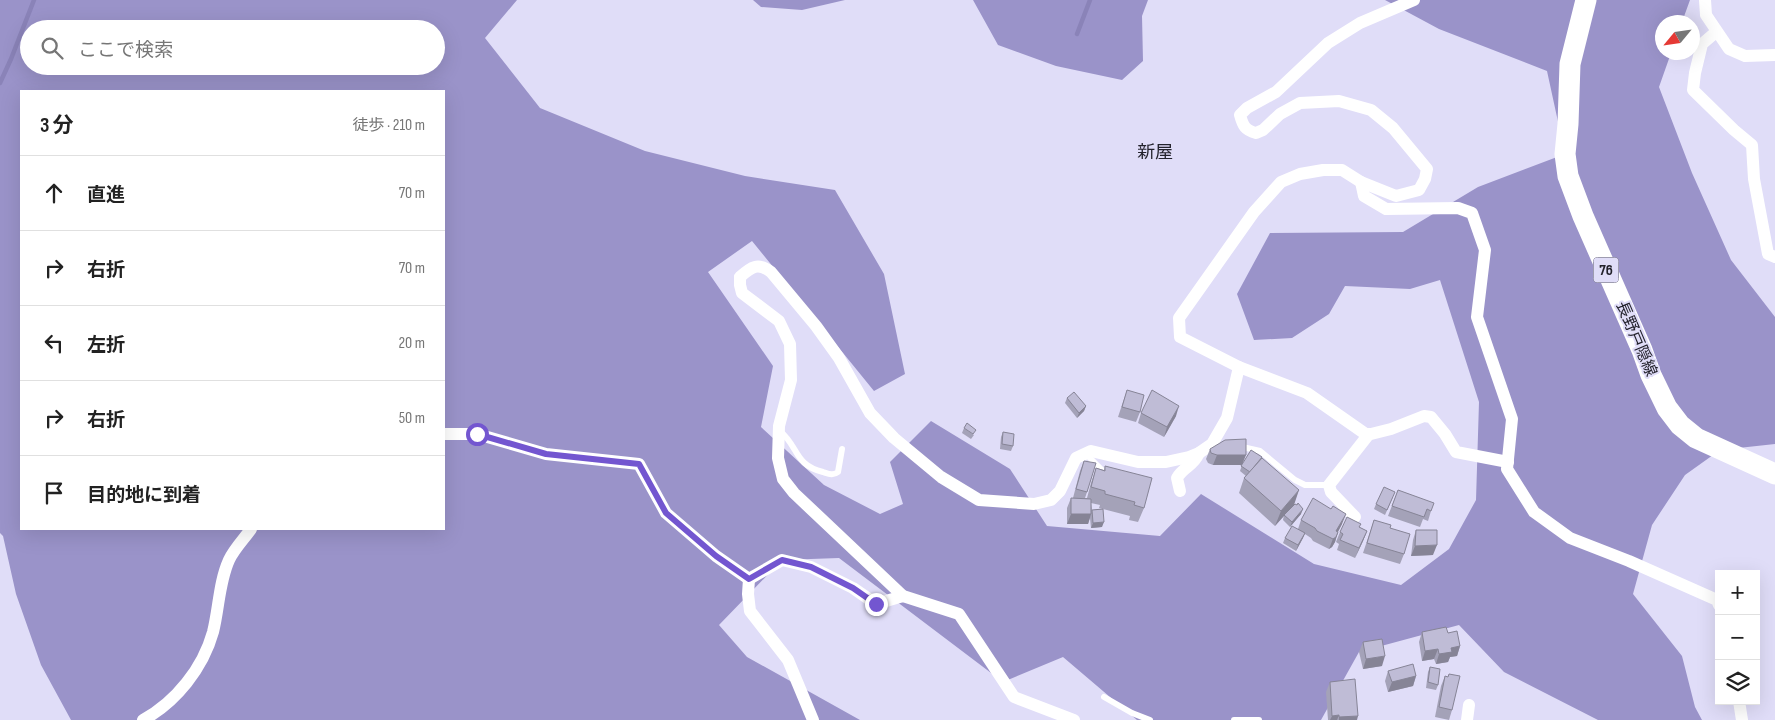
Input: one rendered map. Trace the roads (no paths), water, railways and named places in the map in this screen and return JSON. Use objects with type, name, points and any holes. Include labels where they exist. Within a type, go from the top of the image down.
[{"type":"main road","name":"長野戸隠線","points":[[1586,0],[1570,64],[1565,154],[1568,176],[1582,216],[1667,408],[1680,425],[1696,438],[1775,474]]},
{"type":"street","points":[[1414,0],[1360,23],[1328,43],[1276,92],[1247,108],[1240,115],[1243,126],[1256,134],[1280,114],[1300,103],[1339,101],[1371,110],[1393,128],[1427,168],[1425,179],[1419,190],[1396,196],[1361,182],[1342,170],[1323,170],[1300,174],[1281,182],[1254,212],[1179,318],[1180,337],[1239,367],[1307,393],[1366,435],[1392,429],[1424,416],[1432,417],[1456,452],[1508,462]]},
{"type":"street","points":[[1705,0],[1706,16],[1729,49],[1745,56],[1775,55]]},
{"type":"street","points":[[1716,32],[1702,44],[1693,90],[1752,145],[1754,180],[1768,254],[1775,257]]},
{"type":"street","points":[[1361,182],[1364,196],[1386,209],[1458,208],[1472,213],[1486,250],[1476,317],[1512,418],[1507,469],[1534,512],[1570,538],[1629,561],[1715,599]]},
{"type":"street","points":[[1074,720],[1014,697],[959,614],[903,596],[884,576],[844,542],[788,486],[783,479],[778,458],[779,430],[791,380],[790,344],[779,321],[742,293],[740,277],[748,270],[757,266],[765,267],[772,272],[816,326],[839,358],[870,413],[894,438],[941,477],[979,500],[1034,504],[1051,500],[1060,491],[1076,458],[1091,451],[1138,462],[1166,462],[1189,457],[1215,445],[1228,418],[1239,367]]},
{"type":"street","points":[[445,434],[477,434],[546,454],[639,464],[666,513],[716,556],[749,579]]},
{"type":"street","points":[[1354,517],[1331,492],[1329,485],[1369,434]]},
{"type":"street","points":[[1180,491],[1177,478],[1180,473],[1195,462],[1199,452]]},
{"type":"street","points":[[143,720],[167,705],[203,660],[213,633],[224,575],[230,559],[250,530]]},
{"type":"street","points":[[749,579],[782,560],[811,567],[853,588],[876,604],[903,596]]},
{"type":"street","points":[[749,579],[750,610],[788,660],[812,720]]},
{"type":"street","points":[[1467,720],[1469,705]]},
{"type":"street","points":[[1740,705],[1742,720]]},
{"type":"lane","points":[[779,430],[802,462],[814,470],[832,475],[838,472],[842,449]]},
{"type":"lane","points":[[1231,445],[1260,451],[1294,480],[1306,485],[1329,485]]},
{"type":"lane","points":[[1085,453],[1103,471]]},
{"type":"lane","points":[[1104,697],[1132,713],[1150,720]]},
{"type":"lane","points":[[1234,720],[1259,720]]},
{"type":"waterway","points":[[26,20],[34,0]]},
{"type":"waterway","points":[[1077,34],[1090,0]]},
{"type":"waterway","points":[[0,83],[20,36]]},
{"type":"district","name":"新屋","points":[[1155,152]]}]
